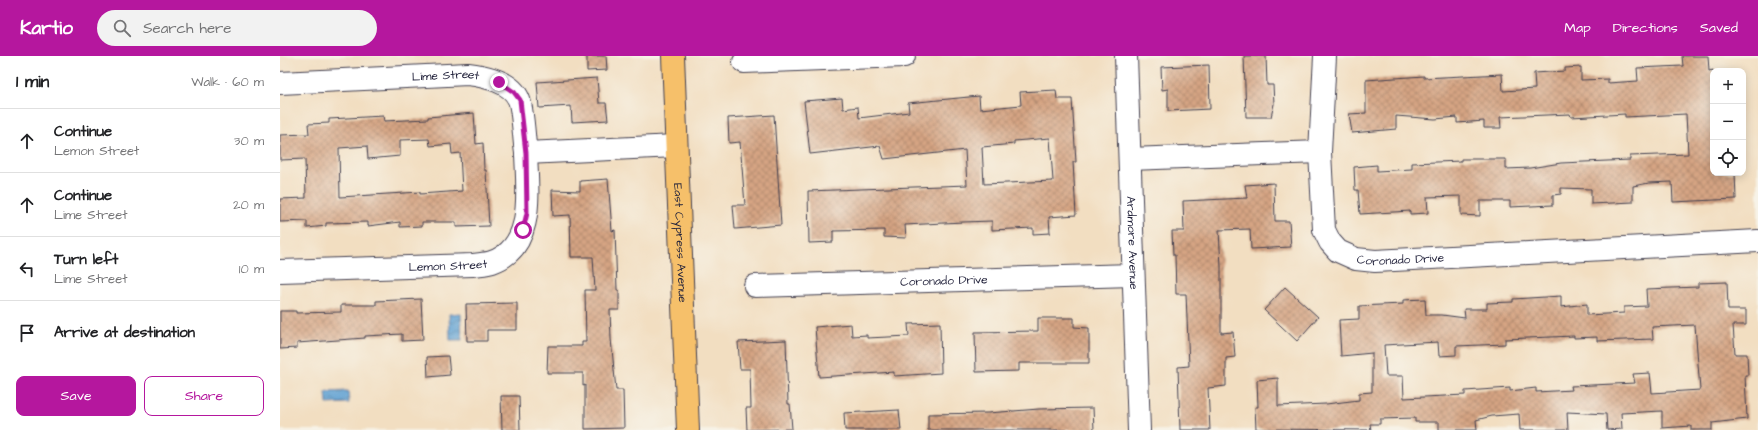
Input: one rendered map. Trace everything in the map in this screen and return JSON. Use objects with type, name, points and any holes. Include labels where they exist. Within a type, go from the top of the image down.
[{"type":"main road","name":"East Cypress Avenue","points":[[673,56],[688,430]]},
{"type":"street","points":[[744,62],[904,56]]},
{"type":"street","name":"Ardmore Avenue","points":[[1126,56],[1139,430]]},
{"type":"street","name":"Coronado Drive","points":[[1325,56],[1320,152],[1324,230],[1330,242],[1338,250],[1356,259],[1375,262],[1758,241]]},
{"type":"street","name":"Lime Street","points":[[280,83],[468,74],[481,75],[507,87],[514,92],[520,100],[526,153]]},
{"type":"street","points":[[526,153],[676,146]]},
{"type":"street","points":[[1130,159],[1320,152]]},
{"type":"street","name":"Lemon Street","points":[[280,271],[473,265],[492,262],[514,247],[523,230],[527,213],[526,153]]},
{"type":"street","name":"Coronado Drive","points":[[755,286],[1133,275]]},
{"type":"water","points":[[449,314],[461,314],[462,340],[450,340]]},
{"type":"water","points":[[348,391],[349,403],[327,404],[326,392]]},
{"type":"building","points":[[587,56],[606,56],[607,70],[587,71]]},
{"type":"building","points":[[1244,56],[1266,56],[1267,85],[1273,85],[1274,104],[1271,117],[1246,117]]},
{"type":"building","points":[[1682,56],[1708,56],[1710,71],[1710,176],[1735,176],[1736,199],[1673,202],[1672,182],[1649,183],[1633,186],[1633,202],[1591,204],[1591,189],[1561,188],[1561,194],[1553,195],[1553,205],[1510,207],[1510,201],[1480,201],[1480,216],[1461,215],[1461,196],[1427,197],[1428,213],[1410,214],[1410,211],[1360,214],[1358,190],[1355,190],[1354,167],[1377,165],[1377,171],[1412,169],[1412,163],[1461,161],[1461,159],[1506,159],[1506,169],[1530,168],[1561,163],[1630,160],[1630,156],[1688,154],[1686,114],[1625,117],[1625,114],[1571,117],[1570,114],[1500,117],[1501,128],[1484,128],[1484,121],[1457,123],[1457,117],[1435,119],[1396,116],[1396,129],[1352,133],[1349,114],[1366,113],[1366,80],[1424,76],[1424,78],[1502,74],[1503,91],[1535,89],[1534,73],[1565,71],[1565,68],[1581,67],[1581,80],[1608,79],[1608,83],[1638,81],[1637,68],[1683,66]]},
{"type":"building","points":[[1209,65],[1210,109],[1168,111],[1168,89],[1162,90],[1161,67]]},
{"type":"building","points":[[597,78],[599,103],[606,103],[608,120],[572,122],[571,106],[539,108],[537,82]]},
{"type":"building","points":[[1056,90],[1057,99],[1072,99],[1076,162],[1073,162],[1076,215],[1049,217],[1050,233],[1033,234],[1033,228],[992,230],[992,221],[963,222],[905,225],[906,238],[884,237],[884,230],[833,231],[833,242],[809,243],[808,191],[967,185],[965,150],[884,159],[880,146],[810,154],[804,101],[842,98],[843,109],[858,107],[859,118],[909,112],[908,103],[979,96],[980,109],[1021,105],[1020,92]],"holes":[[[1050,138],[1053,181],[984,184],[982,147],[1014,144],[1014,141]]]},
{"type":"building","points":[[474,113],[476,144],[483,143],[489,226],[456,227],[456,222],[422,222],[422,226],[400,227],[400,222],[368,226],[368,222],[326,223],[326,226],[307,228],[307,221],[280,222],[280,199],[306,198],[305,159],[280,160],[280,135],[309,134],[308,124],[329,123],[329,119],[383,116],[384,121],[428,119],[428,117]],"holes":[[[429,139],[430,146],[451,144],[452,154],[460,153],[462,191],[340,197],[339,148],[367,146],[368,159],[400,156],[400,140]]]},
{"type":"building","points":[[774,115],[781,225],[735,229],[733,205],[745,205],[740,142],[729,143],[728,118]]},
{"type":"building","points":[[608,179],[612,231],[615,230],[617,290],[619,290],[619,310],[610,310],[611,339],[616,390],[623,390],[624,428],[585,429],[585,385],[583,386],[583,373],[547,373],[548,346],[582,346],[582,342],[586,342],[585,290],[595,290],[593,257],[571,257],[570,215],[553,216],[552,190],[580,191],[580,181]]},
{"type":"building","points":[[1274,183],[1275,221],[1289,221],[1291,247],[1251,249],[1250,229],[1219,230],[1221,267],[1221,333],[1233,332],[1235,357],[1226,358],[1226,386],[1208,388],[1210,430],[1180,430],[1178,367],[1189,366],[1186,294],[1176,294],[1175,255],[1173,255],[1172,231],[1184,231],[1183,201],[1247,198],[1245,185]]},
{"type":"building","points":[[1727,282],[1728,310],[1746,310],[1746,325],[1733,325],[1735,354],[1747,354],[1748,375],[1745,375],[1747,419],[1712,423],[1712,430],[1691,430],[1691,426],[1662,428],[1662,411],[1621,413],[1622,429],[1607,430],[1606,414],[1567,412],[1568,430],[1520,430],[1519,414],[1492,416],[1476,420],[1477,430],[1439,430],[1439,422],[1415,422],[1415,418],[1380,419],[1380,424],[1370,424],[1371,430],[1256,429],[1255,407],[1258,407],[1257,380],[1278,378],[1278,406],[1326,404],[1359,400],[1359,393],[1372,392],[1372,353],[1341,356],[1339,320],[1359,319],[1359,306],[1403,304],[1403,300],[1425,299],[1426,315],[1442,315],[1465,318],[1464,309],[1487,309],[1487,303],[1513,302],[1513,299],[1561,296],[1561,307],[1587,304],[1587,315],[1624,313],[1624,307],[1647,306],[1646,289],[1698,287],[1698,283]],"holes":[[[1695,325],[1700,390],[1652,393],[1650,373],[1633,374],[1635,383],[1571,386],[1572,390],[1536,392],[1536,388],[1510,391],[1510,388],[1465,391],[1465,395],[1404,398],[1403,376],[1386,376],[1384,345],[1438,342],[1439,356],[1456,355],[1456,346],[1505,344],[1505,339],[1574,336],[1574,338],[1597,337],[1597,341],[1653,339],[1652,327]]]},
{"type":"building","points":[[1285,287],[1318,317],[1297,341],[1264,310]]},
{"type":"building","points":[[421,299],[423,340],[402,341],[402,334],[365,336],[365,338],[297,343],[297,348],[280,349],[280,311],[296,311],[296,313],[341,312],[341,305],[376,305],[376,301]]},
{"type":"building","points":[[517,303],[517,330],[487,330],[487,341],[467,341],[466,304]]},
{"type":"building","points":[[1038,318],[1074,318],[1074,327],[1089,328],[1089,363],[1019,363],[1019,371],[976,372],[975,332],[1038,331]]},
{"type":"building","points":[[940,323],[941,373],[894,376],[894,372],[819,377],[815,327],[851,324],[852,336],[867,335],[867,338],[909,336],[908,324]]},
{"type":"building","points":[[786,340],[788,404],[790,404],[792,429],[747,430],[746,408],[751,408],[750,369],[740,369],[738,342]]},
{"type":"building","points":[[448,356],[450,375],[428,377],[427,357]]},
{"type":"building","points":[[501,396],[519,396],[520,430],[502,430]]},
{"type":"building","points":[[1093,408],[1094,430],[928,430],[928,414]]},
{"type":"building","points":[[899,410],[901,430],[845,430],[844,413]]},
{"type":"route","points":[[499,82],[514,92],[520,100],[526,153],[527,213],[523,230]]}]
